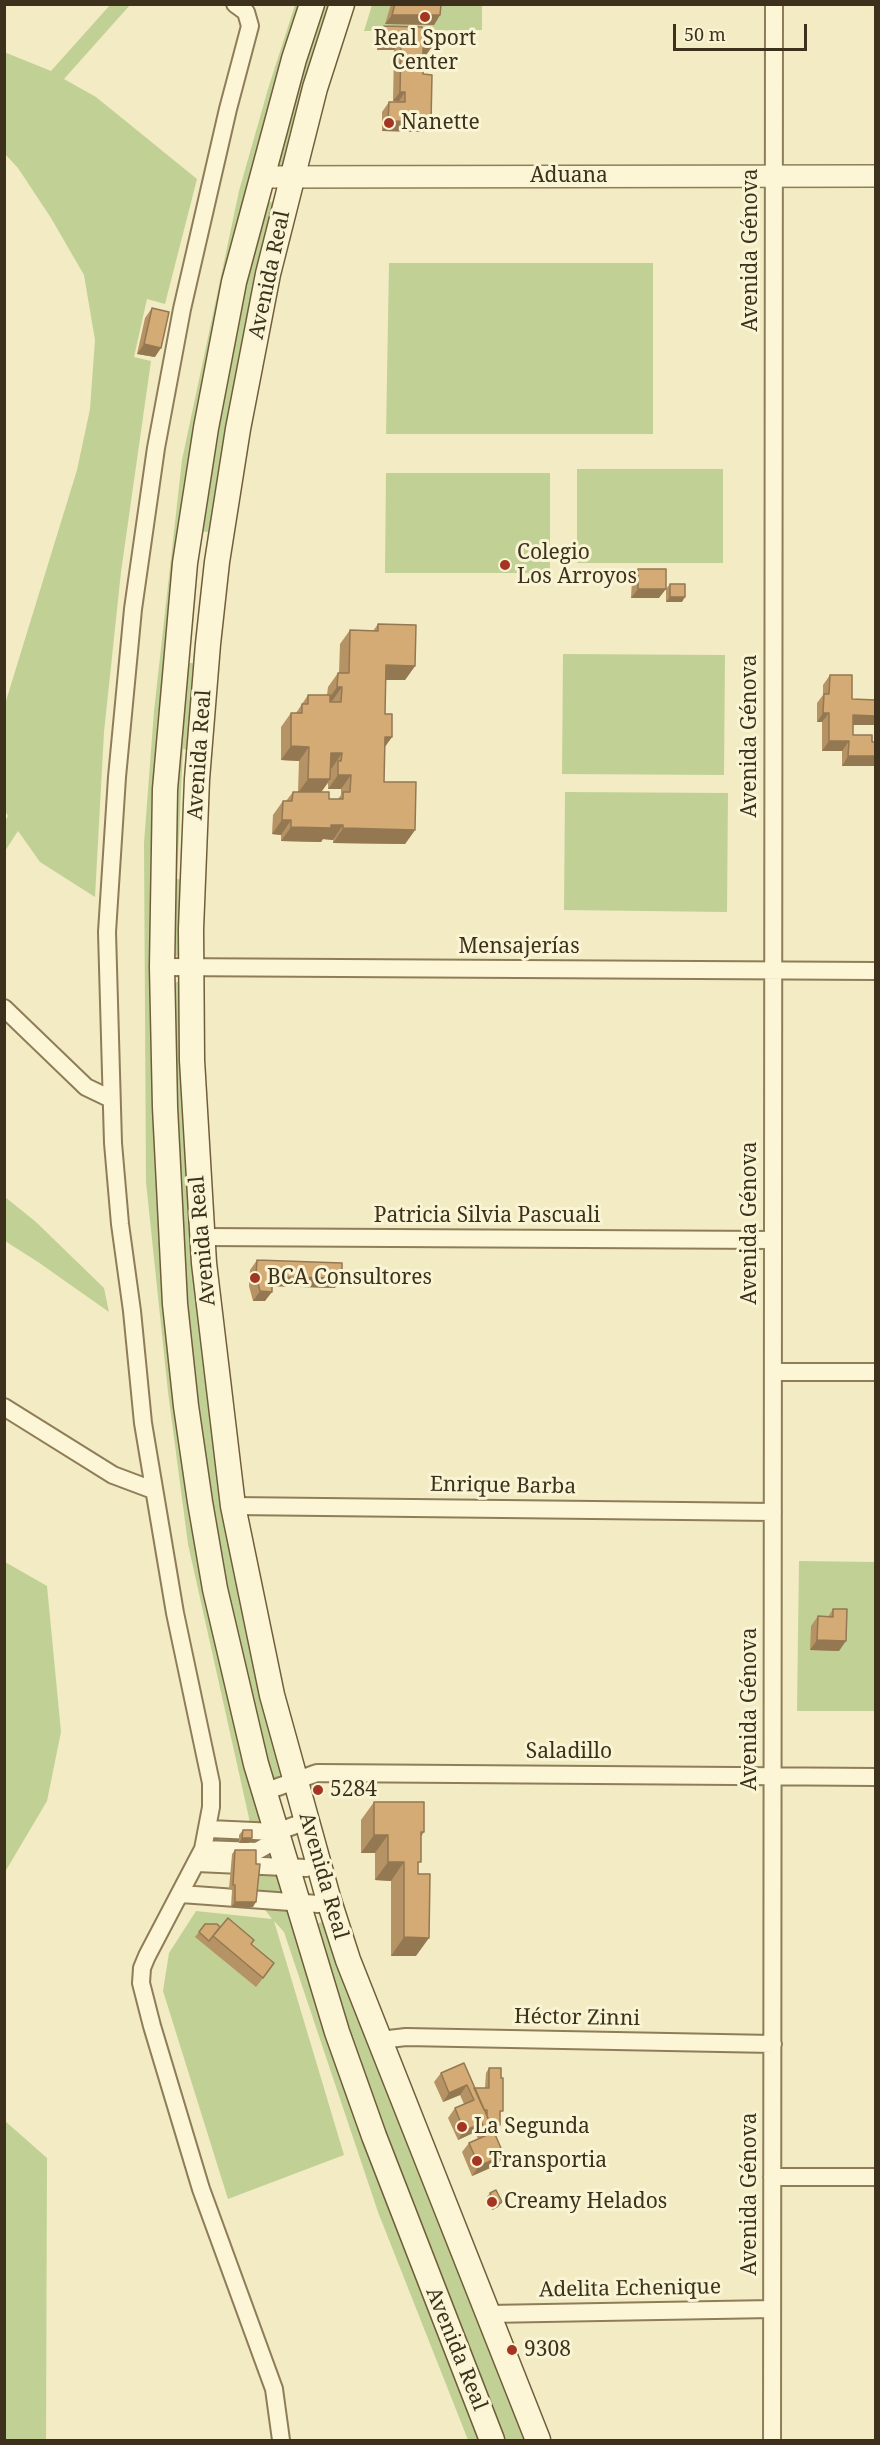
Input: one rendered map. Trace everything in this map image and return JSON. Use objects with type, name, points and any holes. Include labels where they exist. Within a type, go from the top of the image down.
[{"type":"main road","name":"Avenida Real","points":[[312,4],[294,59],[230,304],[206,428],[185,563],[165,789],[162,967],[175,1304],[186,1406],[215,1589],[264,1791],[337,2032],[374,2136],[492,2440]]},
{"type":"main road","name":"Avenida Real","points":[[342,4],[315,88],[268,274],[240,418],[217,562],[197,779],[191,968],[192,1060],[202,1237],[213,1352],[233,1506],[272,1695],[295,1780],[348,1960],[538,2440]]},
{"type":"street","points":[[235,4],[246,12],[250,26],[228,109],[182,309],[156,448],[133,609],[117,777],[107,932],[111,1099],[120,1224],[132,1311],[143,1423],[175,1613],[211,1783],[209,1829],[200,1856],[147,1956],[142,1968],[141,1983],[201,2189],[274,2389],[280,2440]]},
{"type":"street","name":"Avenida Génova","points":[[772,2440],[774,4]]},
{"type":"street","name":"Aduana","points":[[262,177],[876,176]]},
{"type":"street","name":"Mensajerías","points":[[162,967],[876,971]]},
{"type":"street","points":[[4,1008],[86,1087],[111,1099]]},
{"type":"street","name":"Patricia Silvia Pascuali","points":[[202,1237],[772,1240]]},
{"type":"street","points":[[773,1372],[876,1372]]},
{"type":"street","points":[[4,1407],[113,1475],[153,1490]]},
{"type":"street","name":"Enrique Barba","points":[[233,1506],[773,1512]]},
{"type":"street","name":"Saladillo","points":[[264,1791],[317,1773],[876,1777]]},
{"type":"street","points":[[209,1829],[276,1832],[307,1821]]},
{"type":"street","points":[[200,1856],[257,1851],[266,1846],[276,1832]]},
{"type":"street","points":[[200,1856],[287,1867],[306,1868],[319,1863]]},
{"type":"street","points":[[181,1894],[318,1904],[329,1901]]},
{"type":"street","name":"Héctor Zinni","points":[[380,2040],[406,2037],[773,2044]]},
{"type":"street","points":[[772,2177],[876,2177]]},
{"type":"street","name":"Adelita Echenique","points":[[488,2314],[772,2309]]},
{"type":"green space","points":[[110,5],[130,5],[64,79],[96,97],[197,179],[165,304],[147,299],[134,357],[151,361],[121,572],[104,732],[95,897],[40,862],[18,831],[5,851],[5,821],[8,816],[4,809],[5,704],[77,470],[90,409],[95,340],[84,275],[51,218],[18,168],[5,154],[4,52],[51,71]]},
{"type":"green space","points":[[295,5],[312,5],[234,282],[165,789],[175,1304],[256,1764],[492,2440],[468,2440],[378,2212],[284,1932],[274,1921],[344,2155],[228,2199],[163,1991],[169,1953],[196,1911],[272,1919],[263,1907],[253,1907],[249,1818],[188,1544],[168,1392],[146,1182],[144,843],[154,711],[182,460],[239,191]]},
{"type":"green space","points":[[319,5],[337,5],[285,167],[277,167]]},
{"type":"green space","name":"Real Sport Center","points":[[372,5],[482,5],[482,30],[364,31]]},
{"type":"green space","points":[[265,201],[276,203],[193,751],[183,749],[177,879],[186,880],[181,956],[173,956],[170,880],[183,663],[193,663],[208,532],[198,531],[251,247]]},
{"type":"green space","points":[[389,263],[653,263],[653,434],[386,434]]},
{"type":"green space","points":[[577,469],[723,469],[723,563],[577,563]]},
{"type":"green space","points":[[386,473],[550,473],[550,573],[385,573]]},
{"type":"green space","points":[[563,654],[725,655],[724,775],[562,774]]},
{"type":"green space","points":[[565,792],[728,793],[727,912],[564,910]]},
{"type":"green space","points":[[171,982],[180,982],[195,1247],[285,1771],[276,1778],[271,1777],[250,1720],[186,1368]]},
{"type":"green space","points":[[5,1197],[36,1222],[104,1288],[109,1312],[5,1241]]},
{"type":"green space","points":[[799,1561],[875,1562],[875,1711],[797,1711]]},
{"type":"green space","points":[[5,1562],[47,1586],[61,1732],[47,1801],[5,1872]]},
{"type":"green space","points":[[324,1921],[531,2440],[501,2440],[410,2217],[312,1926]]},
{"type":"green space","points":[[5,2121],[47,2158],[46,2440],[5,2440]]},
{"type":"building","points":[[395,4],[441,4],[440,15],[392,15]]},
{"type":"building","points":[[384,26],[422,27],[423,30],[432,30],[431,48],[423,48],[423,74],[432,75],[431,122],[388,121],[389,102],[405,102],[405,92],[400,92],[401,41],[383,41]]},
{"type":"building","points":[[152,308],[169,312],[161,348],[144,344]]},
{"type":"building","points":[[638,569],[666,569],[666,589],[638,589]]},
{"type":"building","points":[[670,584],[685,584],[685,597],[670,597]]},
{"type":"building","points":[[378,624],[416,625],[415,666],[386,665],[385,714],[392,714],[392,737],[385,737],[384,782],[416,782],[415,830],[343,828],[343,825],[331,825],[331,828],[291,827],[291,820],[282,820],[283,801],[292,801],[293,792],[329,792],[329,799],[343,799],[343,792],[350,792],[351,775],[338,775],[338,761],[341,761],[342,753],[331,753],[330,779],[308,779],[309,747],[291,746],[291,713],[302,713],[302,704],[308,704],[308,695],[330,695],[330,702],[341,702],[342,687],[337,687],[338,673],[349,673],[350,630],[378,631]]},
{"type":"building","points":[[830,675],[852,675],[852,699],[876,700],[876,716],[853,715],[853,735],[872,735],[872,742],[876,742],[876,756],[848,756],[849,741],[829,741],[829,713],[823,713],[824,694],[829,694]]},
{"type":"building","points":[[257,1260],[342,1263],[342,1278],[272,1277],[272,1292],[260,1291],[256,1276]]},
{"type":"building","points":[[833,1609],[847,1609],[846,1641],[817,1640],[818,1616],[833,1617]]},
{"type":"building","points":[[374,1802],[424,1802],[424,1832],[421,1832],[421,1862],[418,1862],[418,1874],[430,1874],[429,1938],[404,1937],[404,1862],[388,1862],[388,1835],[374,1835]]},
{"type":"building","points":[[243,1830],[252,1830],[252,1838],[242,1838]]},
{"type":"building","points":[[235,1850],[256,1850],[256,1864],[260,1864],[256,1902],[235,1902],[235,1885],[233,1885]]},
{"type":"building","points":[[228,1918],[254,1940],[251,1944],[274,1963],[263,1978],[213,1936]]},
{"type":"building","points":[[205,1924],[217,1924],[220,1927],[209,1941],[199,1932]]},
{"type":"building","points":[[464,2063],[504,2155],[479,2166],[469,2143],[487,2135],[482,2123],[464,2131],[455,2108],[474,2100],[467,2085],[449,2093],[441,2073]]},
{"type":"building","points":[[489,2068],[501,2068],[501,2078],[503,2078],[503,2111],[500,2111],[500,2125],[490,2124],[487,2110],[484,2110],[474,2088],[489,2088]]},
{"type":"building","points":[[496,2190],[502,2202],[495,2205],[490,2193]]},
{"type":"place","name":"Real Sport Center","points":[[425,17]]},
{"type":"place","name":"Nanette","points":[[389,123]]},
{"type":"place","name":"Colegio Los Arroyos","points":[[505,565]]},
{"type":"place","name":"BCA Consultores","points":[[255,1278]]},
{"type":"place","name":"5284","points":[[318,1790]]},
{"type":"place","name":"La Segunda","points":[[462,2127]]},
{"type":"place","name":"Transportia","points":[[477,2161]]},
{"type":"place","name":"Creamy Helados","points":[[492,2202]]},
{"type":"place","name":"9308","points":[[512,2350]]}]
